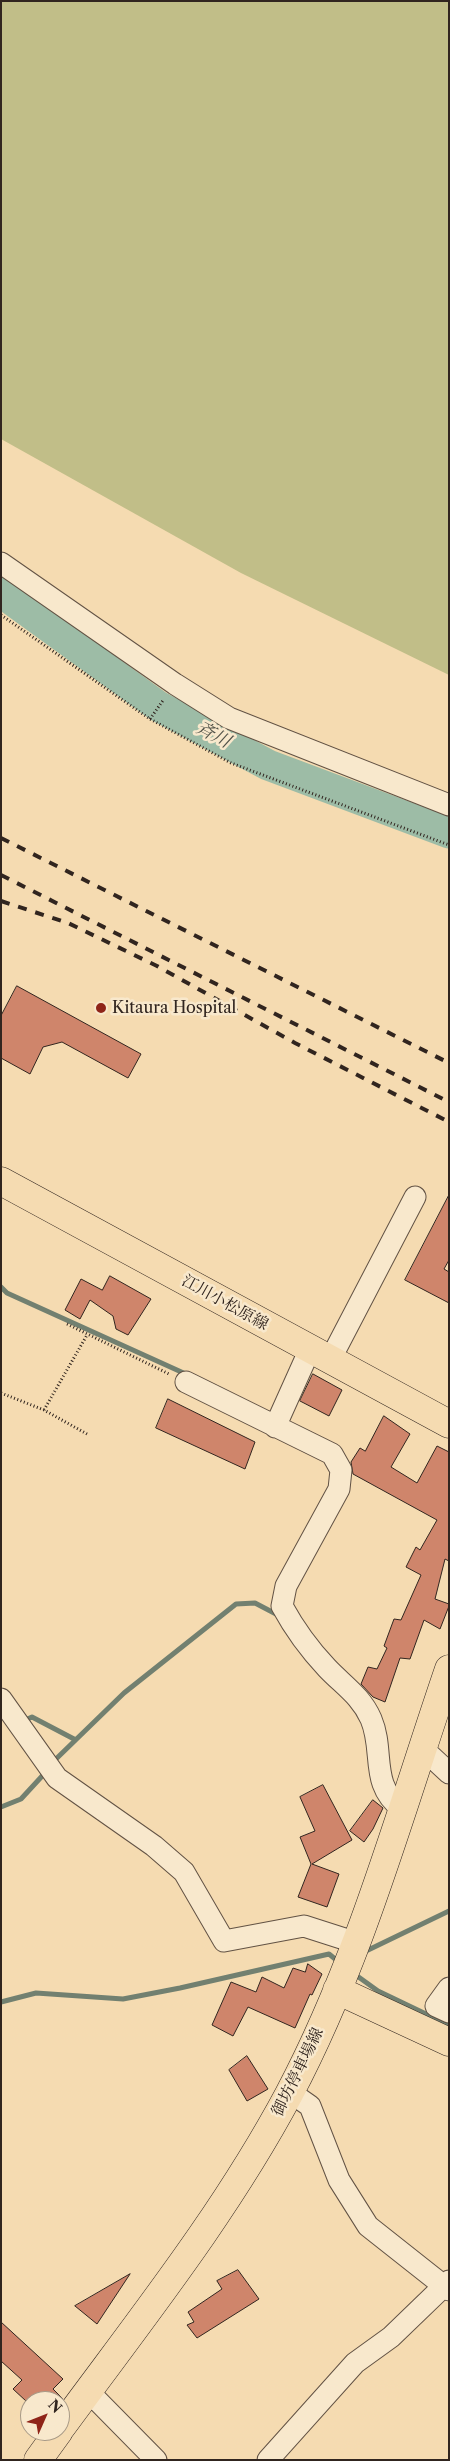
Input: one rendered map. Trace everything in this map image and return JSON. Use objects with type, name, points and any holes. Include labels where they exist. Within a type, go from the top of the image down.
[{"type":"main road","name":"江川小松原線","points":[[1,1181],[449,1424]]},
{"type":"main road","name":"御坊停車場線","points":[[70,2415],[196,2245],[257,2150],[290,2092],[338,1990],[357,1943],[449,1669]]},
{"type":"main road","points":[[338,1990],[449,2042]]},
{"type":"main road","name":"御坊停車場線","points":[[38,2460],[51,2441]]},
{"type":"street","points":[[1,563],[175,684],[229,718],[449,805]]},
{"type":"street","points":[[275,1427],[415,1197]]},
{"type":"street","points":[[186,1382],[332,1454],[341,1470],[339,1489],[286,1586],[282,1606],[293,1626],[326,1667],[360,1698],[372,1721],[382,1782],[391,1800],[402,1809]]},
{"type":"street","points":[[1,1699],[57,1778],[154,1846],[184,1872],[224,1941],[304,1926],[357,1943]]},
{"type":"street","points":[[422,1748],[449,1773]]},
{"type":"street","points":[[449,1988],[436,2006],[449,2012]]},
{"type":"street","points":[[268,2460],[355,2363],[391,2337],[447,2286],[368,2226],[339,2180],[310,2106],[290,2092]]},
{"type":"street","points":[[88,2391],[156,2460]]},
{"type":"path","points":[[1,615],[150,719],[231,763],[449,845]]},
{"type":"path","points":[[150,719],[169,693]]},
{"type":"path","points":[[67,1324],[186,1382]]},
{"type":"path","points":[[44,1410],[87,1335]]},
{"type":"path","points":[[1,1393],[44,1410],[88,1434]]},
{"type":"shaded area","points":[[1,1],[449,1],[449,675],[241,573],[1,439]]},
{"type":"building","points":[[17,986],[141,1054],[128,1078],[62,1042],[43,1047],[30,1074],[1,1058],[1,1016]]},
{"type":"building","points":[[449,1195],[449,1260],[444,1269],[449,1272],[449,1303],[405,1280]]},
{"type":"building","points":[[110,1276],[151,1299],[128,1335],[116,1329],[113,1316],[90,1300],[80,1319],[65,1310],[81,1279],[102,1290]]},
{"type":"building","points":[[313,1374],[342,1390],[329,1416],[300,1401]]},
{"type":"building","points":[[168,1399],[255,1442],[245,1469],[156,1428]]},
{"type":"building","points":[[384,1416],[410,1434],[391,1467],[417,1483],[437,1446],[449,1452],[449,1561],[445,1559],[435,1599],[449,1604],[449,1606],[440,1629],[424,1620],[410,1659],[400,1658],[385,1702],[373,1697],[361,1684],[368,1667],[377,1669],[387,1648],[384,1646],[394,1619],[401,1620],[421,1575],[406,1567],[416,1547],[420,1550],[437,1520],[353,1474],[351,1462],[360,1448],[365,1451]]},
{"type":"building","points":[[323,1785],[352,1840],[312,1864],[339,1874],[327,1907],[298,1897],[311,1864],[300,1837],[315,1831],[300,1797]]},
{"type":"building","points":[[373,1800],[383,1808],[373,1829],[364,1842],[350,1831]]},
{"type":"building","points":[[308,1964],[322,1974],[312,1995],[310,1994],[295,2028],[248,2007],[233,2036],[212,2025],[231,1982],[256,1992],[262,1977],[284,1988],[293,1968],[305,1972]]},
{"type":"building","points":[[247,2056],[268,2089],[247,2101],[229,2070]]},
{"type":"building","points":[[238,2270],[259,2299],[197,2338],[187,2325],[194,2322],[188,2312],[222,2289],[217,2281]]},
{"type":"building","points":[[130,2274],[97,2324],[75,2306]]},
{"type":"building","points":[[1,2322],[63,2379],[53,2389],[55,2391],[20,2391],[20,2395],[13,2389],[22,2380],[1,2361]]},
{"type":"waterway","name":"斉川","points":[[1,592],[158,706],[268,765],[449,833]]},
{"type":"waterway","points":[[1,1287],[7,1293],[188,1375]]},
{"type":"waterway","points":[[57,1758],[124,1693],[236,1604],[255,1603],[276,1614]]},
{"type":"waterway","points":[[23,1721],[32,1717],[74,1739]]},
{"type":"waterway","points":[[1,1807],[21,1799],[44,1774]]},
{"type":"waterway","points":[[364,1952],[449,1911]]},
{"type":"waterway","points":[[1,2002],[36,1993],[123,1999],[329,1954],[340,1963]]},
{"type":"waterway","points":[[353,1973],[378,1991],[449,2025]]},
{"type":"railway","points":[[1,838],[449,1063]]},
{"type":"railway","points":[[1,875],[449,1102]]},
{"type":"railway","points":[[1,901],[68,923],[157,966],[295,1043],[449,1122]]},
{"type":"place","name":"Kitaura Hospital","points":[[101,1008]]}]
